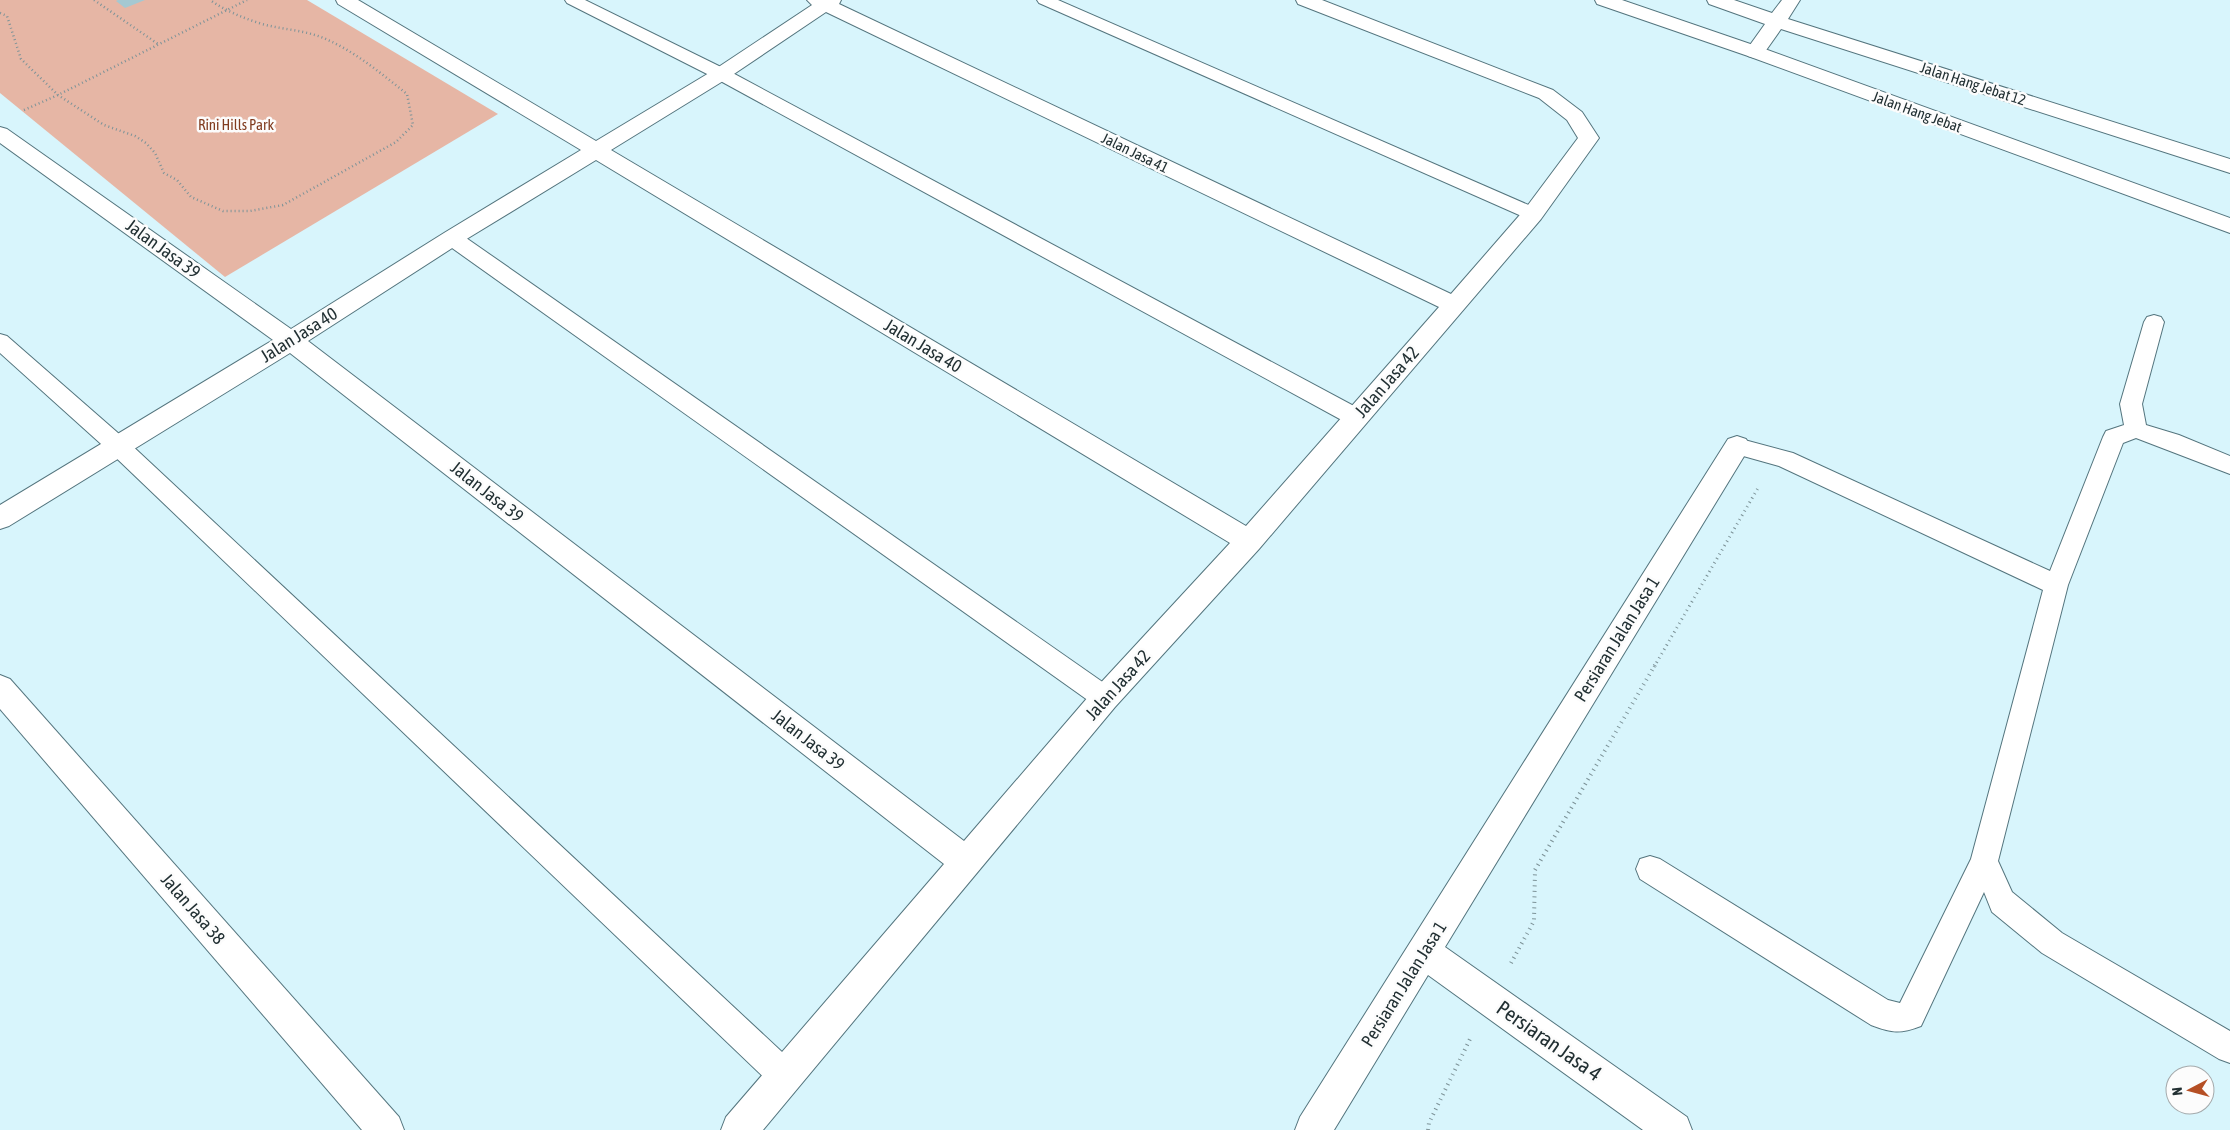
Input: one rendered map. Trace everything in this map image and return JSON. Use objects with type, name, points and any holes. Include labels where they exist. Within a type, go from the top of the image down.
[{"type":"street","name":"Jalan Jasa 40","points":[[345,0],[1249,541]]},
{"type":"street","name":"Jalan Jasa 42","points":[[739,1130],[786,1077],[1105,698],[1249,541],[1533,214],[1589,138],[1575,116],[1546,94],[1305,0]]},
{"type":"street","name":"Jalan Hang Jebat","points":[[1604,0],[1755,52],[2230,226]]},
{"type":"street","name":"Jalan Hang Jebat 12","points":[[1716,0],[1776,21],[2230,166]]},
{"type":"street","points":[[1755,52],[1791,0]]},
{"type":"street","name":"Jalan Jasa 40","points":[[0,518],[291,341],[452,238],[721,74],[824,1]]},
{"type":"street","name":"Jalan Jasa 41","points":[[824,1],[1454,305]]},
{"type":"street","name":"Jalan Jasa 39","points":[[0,133],[291,341],[966,862]]},
{"type":"street","name":"Persiaran Jalan Jasa 1","points":[[1313,1130],[1737,446]]},
{"type":"street","name":"Jalan Jasa 38","points":[[0,688],[386,1130]]},
{"type":"street","name":"Persiaran Jasa 4","points":[[1424,952],[1674,1130]]},
{"type":"lane","points":[[574,0],[721,74],[1357,418]]},
{"type":"lane","points":[[1044,0],[1533,214]]},
{"type":"lane","points":[[452,238],[1105,698]]},
{"type":"lane","points":[[2136,430],[2131,404],[2154,322]]},
{"type":"lane","points":[[0,341],[118,446],[786,1077]]},
{"type":"lane","points":[[1650,869],[1882,1014],[1899,1018],[1910,1015],[1984,861],[2056,585],[2114,437],[2136,430],[2171,441],[2230,465]]},
{"type":"lane","name":"Persiaran Jalan Jasa 1","points":[[1737,446],[1785,459],[2056,585]]},
{"type":"lane","points":[[1984,861],[2002,902],[2052,943],[2230,1048]]},
{"type":"path","points":[[94,0],[158,44]]},
{"type":"path","points":[[0,12],[7,16],[21,58],[58,95],[80,111],[146,143],[156,153],[164,173],[177,180],[191,197],[223,211],[250,211],[282,205],[396,142],[413,125],[407,94],[370,66],[329,40],[299,30],[262,24],[225,10],[210,0]]},
{"type":"path","points":[[17,112],[58,95],[247,0]]},
{"type":"path","points":[[1428,1130],[1441,1099],[1491,1000],[1534,921],[1535,870],[1758,488],[1765,486]]},
{"type":"green space","name":"Rini Hills Park","points":[[0,0],[307,0],[498,114],[225,277],[0,93]]},
{"type":"building","points":[[145,0],[125,8],[116,1]]}]
